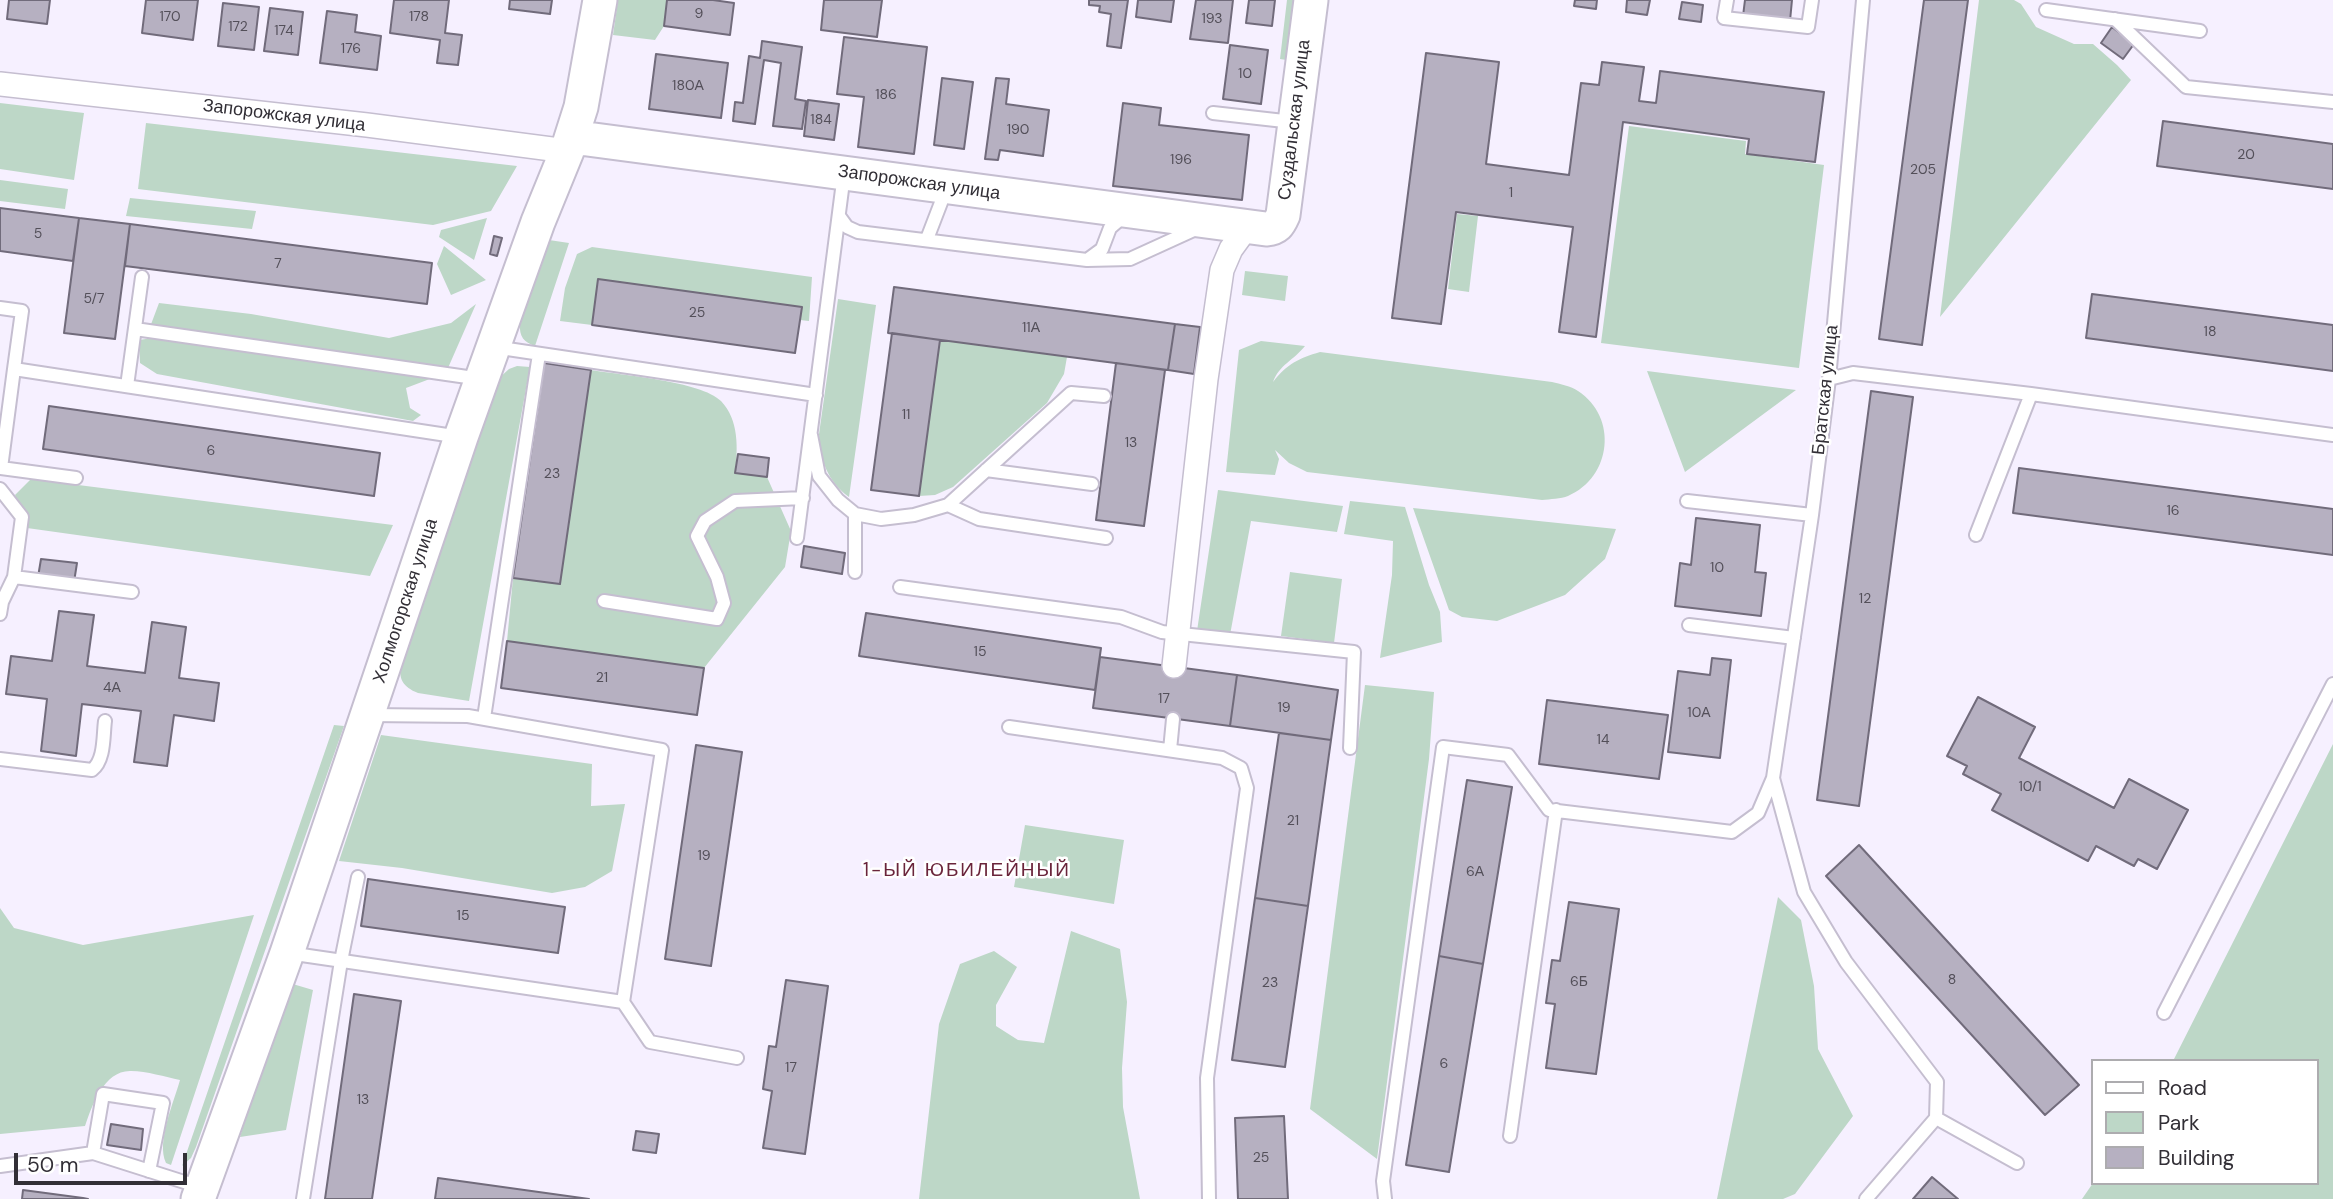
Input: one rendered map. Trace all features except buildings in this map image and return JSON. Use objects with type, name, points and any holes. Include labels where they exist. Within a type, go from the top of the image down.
[{"type":"main road","name":"Холмогорская улица","points":[[200,1193],[287,953],[481,379],[569,144],[583,95],[599,0]]},
{"type":"main road","name":"Суздальская улица","points":[[1257,228],[1274,228],[1283,215],[1311,0]]},
{"type":"main road","name":"Запорожская улица","points":[[569,144],[844,173],[1257,228]]},
{"type":"street","name":"Запорожская улица","points":[[0,84],[367,125],[569,144]]},
{"type":"street","points":[[1174,666],[1206,379],[1222,270],[1231,249],[1257,228]]},
{"type":"lane","points":[[1727,0],[1724,18],[1808,27],[1812,0]]},
{"type":"lane","name":"Братская улица","points":[[1773,778],[1829,379],[1863,0]]},
{"type":"lane","points":[[2046,10],[2200,31]]},
{"type":"lane","points":[[2115,19],[2186,87],[2333,102]]},
{"type":"lane","points":[[1213,113],[1295,123]]},
{"type":"lane","points":[[797,538],[844,173]]},
{"type":"lane","points":[[927,239],[947,187]]},
{"type":"lane","points":[[1087,260],[1102,248],[1110,228],[1130,211]]},
{"type":"lane","points":[[839,216],[847,227],[858,232],[1087,260],[1130,259],[1211,222]]},
{"type":"lane","points":[[127,386],[142,277]]},
{"type":"lane","points":[[0,308],[22,311],[1,473],[76,478]]},
{"type":"lane","points":[[135,330],[481,379]]},
{"type":"lane","points":[[493,347],[816,395]]},
{"type":"lane","points":[[484,718],[539,354]]},
{"type":"lane","points":[[14,369],[461,437]]},
{"type":"lane","points":[[1829,379],[1853,373],[2333,435]]},
{"type":"lane","points":[[811,435],[819,475],[838,500],[855,514],[881,519],[914,515],[948,505],[1072,393],[1104,396]]},
{"type":"lane","points":[[1976,535],[2031,394]]},
{"type":"lane","points":[[986,470],[1092,484]]},
{"type":"lane","points":[[0,489],[22,517],[14,577],[2,602],[0,614]]},
{"type":"lane","points":[[604,601],[717,619],[724,603],[717,577],[697,536],[705,521],[735,501],[803,498]]},
{"type":"lane","points":[[1687,501],[1812,514]]},
{"type":"lane","points":[[948,505],[979,519],[1106,538]]},
{"type":"lane","points":[[855,514],[855,572]]},
{"type":"lane","points":[[14,577],[132,592]]},
{"type":"lane","points":[[900,587],[1121,617],[1162,632],[1354,652],[1350,748]]},
{"type":"lane","points":[[1689,625],[1794,638]]},
{"type":"lane","points":[[2164,1013],[2333,684]]},
{"type":"lane","points":[[368,715],[468,716],[662,750],[623,1002],[650,1042],[737,1059]]},
{"type":"lane","points":[[1170,750],[1173,719]]},
{"type":"lane","points":[[0,759],[92,770],[100,757],[105,720]]},
{"type":"lane","points":[[1009,727],[1222,758],[1241,768],[1247,788],[1207,1078],[1209,1199]]},
{"type":"lane","points":[[1385,1199],[1383,1181],[1443,747],[1508,755],[1549,810],[1732,832],[1758,813],[1773,778]]},
{"type":"lane","points":[[1773,778],[1804,892],[1846,962],[1937,1082],[1936,1118],[1866,1199]]},
{"type":"lane","points":[[1510,1136],[1556,810]]},
{"type":"lane","points":[[303,1199],[341,961],[358,877]]},
{"type":"lane","points":[[287,953],[623,1002]]},
{"type":"lane","points":[[93,1153],[103,1094],[163,1103],[149,1171]]},
{"type":"lane","points":[[1936,1118],[2017,1163]]},
{"type":"lane","points":[[0,1166],[93,1153],[149,1171],[200,1193]]},
{"type":"green space","points":[[618,0],[667,0],[664,26],[655,40],[613,35]]},
{"type":"green space","points":[[1287,0],[1301,0],[1293,61],[1280,59]]},
{"type":"green space","points":[[1979,0],[2014,0],[2021,4],[2036,27],[2074,44],[2093,44],[2131,80],[1940,317]]},
{"type":"green space","points":[[0,103],[84,113],[74,180],[0,169]]},
{"type":"green space","points":[[146,123],[517,166],[491,211],[433,225],[138,189]]},
{"type":"green space","points":[[1629,126],[1746,141],[1745,154],[1824,165],[1799,368],[1601,343]]},
{"type":"green space","points":[[0,180],[68,189],[65,209],[0,201]]},
{"type":"green space","points":[[130,198],[256,211],[252,229],[126,216]]},
{"type":"green space","points":[[1457,214],[1478,216],[1469,292],[1448,289]]},
{"type":"green space","points":[[487,218],[474,260],[439,237],[441,230]]},
{"type":"green space","points":[[549,240],[569,243],[535,346],[523,338],[520,324]]},
{"type":"green space","points":[[444,246],[486,280],[451,295],[437,264]]},
{"type":"green space","points":[[592,247],[812,277],[809,321],[800,320],[801,307],[599,279],[592,325],[560,321],[565,288],[577,254]]},
{"type":"green space","points":[[1245,271],[1288,276],[1285,301],[1242,295]]},
{"type":"green space","points":[[838,299],[876,305],[849,497],[835,484],[826,469],[819,434]]},
{"type":"green space","points":[[159,303],[251,314],[389,338],[451,323],[476,304],[448,368],[150,327]]},
{"type":"green space","points":[[159,337],[435,377],[406,388],[410,408],[421,415],[413,421],[157,374],[140,363],[139,340]]},
{"type":"green space","points":[[940,340],[1067,357],[1064,374],[1047,403],[953,487],[935,495],[919,496]]},
{"type":"green space","points":[[1261,341],[1305,346],[1279,371],[1273,382],[1294,362],[1320,352],[1569,386],[1591,402],[1600,416],[1604,431],[1601,461],[1594,475],[1583,487],[1565,497],[1542,500],[1307,472],[1289,463],[1275,450],[1279,459],[1275,475],[1226,472],[1239,350]]},
{"type":"green space","points":[[517,366],[530,367],[469,701],[418,693],[403,682],[400,674],[401,663],[497,380],[509,369]]},
{"type":"green space","points":[[591,370],[696,388],[721,401],[734,426],[737,444],[735,473],[767,477],[791,531],[785,567],[704,668],[507,641],[513,578],[560,584]]},
{"type":"green space","points":[[1647,371],[1796,390],[1685,472]]},
{"type":"green space","points":[[31,479],[393,525],[370,576],[27,528],[15,495]]},
{"type":"green space","points":[[1218,490],[1343,506],[1337,532],[1251,521],[1230,635],[1197,631]]},
{"type":"green space","points":[[1350,501],[1405,507],[1440,612],[1442,642],[1380,658],[1392,575],[1393,541],[1344,534]]},
{"type":"green space","points":[[1413,508],[1616,529],[1605,559],[1565,595],[1497,621],[1462,617],[1449,610]]},
{"type":"green space","points":[[1290,572],[1342,579],[1334,643],[1281,636]]},
{"type":"green space","points":[[1365,685],[1434,692],[1429,759],[1377,1159],[1310,1109]]},
{"type":"green space","points":[[334,725],[344,726],[196,1147],[191,1158],[182,1166]]},
{"type":"green space","points":[[381,735],[592,764],[591,806],[625,804],[612,871],[585,887],[552,893],[402,868],[339,861]]},
{"type":"green space","points":[[2333,744],[2333,1199],[2082,1199],[2092,1184],[2319,1185],[2319,1059],[2174,1059]]},
{"type":"green space","points":[[1025,825],[1124,840],[1114,904],[1014,887]]},
{"type":"green space","points":[[1778,897],[1801,920],[1814,986],[1818,1049],[1853,1116],[1795,1194],[1783,1199],[1717,1199]]},
{"type":"green space","points":[[0,908],[14,928],[83,945],[254,915],[171,1165],[166,1163],[163,1154],[164,1133],[180,1080],[150,1073],[131,1071],[113,1076],[100,1091],[85,1126],[0,1134]]},
{"type":"green space","points":[[1071,931],[1120,949],[1127,1002],[1122,1068],[1123,1107],[1140,1199],[919,1199],[939,1024],[960,964],[994,951],[1017,967],[996,1005],[996,1026],[1018,1040],[1044,1043]]},
{"type":"green space","points":[[286,982],[313,990],[286,1130],[240,1137]]},
{"type":"district","name":"1-ЫЙ ЮБИЛЕЙНЫЙ","points":[[967,871]]}]
